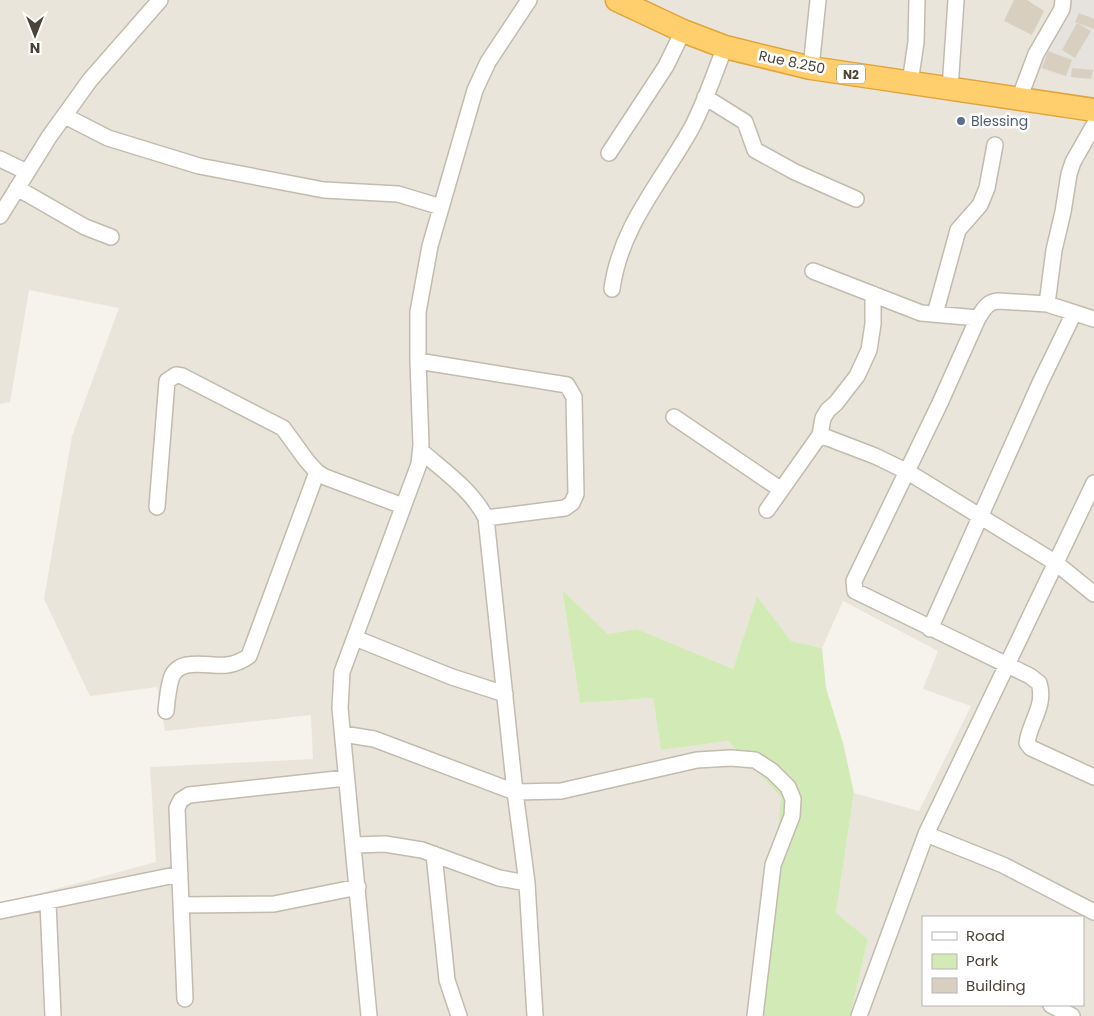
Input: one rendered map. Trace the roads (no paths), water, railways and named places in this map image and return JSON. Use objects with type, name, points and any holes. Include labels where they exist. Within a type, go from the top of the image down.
[{"type":"highway","name":"Rue 8.250","points":[[617,0],[645,7],[683,31],[725,47],[811,68],[1094,110]]},
{"type":"street","points":[[0,216],[27,172],[102,64],[160,0]]},
{"type":"street","points":[[369,1016],[355,845],[346,778],[340,688],[342,672],[419,464],[421,451],[418,312],[430,246],[476,90],[488,62],[529,0]]},
{"type":"street","points":[[811,68],[818,0]]},
{"type":"street","points":[[910,82],[916,42],[917,0]]},
{"type":"street","points":[[950,89],[956,0]]},
{"type":"street","points":[[1019,99],[1036,54],[1062,9],[1063,0]]},
{"type":"street","points":[[609,153],[666,66],[683,31]]},
{"type":"street","points":[[612,289],[614,267],[640,211],[691,128],[725,47]]},
{"type":"street","points":[[705,98],[745,122],[752,146],[760,153],[856,199]]},
{"type":"street","points":[[65,116],[108,138],[200,166],[324,190],[398,194],[441,207]]},
{"type":"street","points":[[1046,304],[1054,250],[1069,174],[1073,162],[1094,125]]},
{"type":"street","points":[[935,314],[958,230],[980,204],[987,188],[995,144]]},
{"type":"street","points":[[0,158],[27,172]]},
{"type":"street","points":[[17,188],[85,227],[111,237]]},
{"type":"street","points":[[813,271],[921,313],[978,318]]},
{"type":"street","points":[[767,510],[780,489],[820,435],[823,418],[852,384],[869,350],[874,324],[873,294]]},
{"type":"street","points":[[1094,319],[1046,304],[990,302],[978,318],[908,472],[854,581],[855,591],[1030,676],[1039,683],[1042,702],[1028,734],[1027,743],[1031,748],[1094,777]]},
{"type":"street","points":[[930,629],[1040,383],[1074,312]]},
{"type":"street","points":[[418,361],[567,385],[572,389],[574,397],[576,494],[572,503],[565,508],[486,518]]},
{"type":"street","points":[[157,507],[167,380],[176,375],[182,376],[248,411],[276,423],[283,428],[317,472],[403,506]]},
{"type":"street","points":[[674,417],[780,489]]},
{"type":"street","points":[[820,435],[875,456],[908,472],[1056,562],[1094,594]]},
{"type":"street","points":[[421,451],[465,489],[481,508],[486,518],[515,792],[527,883],[535,1016]]},
{"type":"street","points":[[166,711],[171,678],[177,669],[186,664],[227,665],[241,662],[249,656],[317,472]]},
{"type":"street","points":[[859,1016],[926,834],[1005,665],[1094,484]]},
{"type":"street","points":[[355,638],[452,677],[504,694]]},
{"type":"street","points":[[343,734],[374,740],[515,792],[561,791],[697,760],[731,758],[755,760],[772,771],[788,787],[793,799],[792,816],[773,865],[755,1016]]},
{"type":"street","points":[[185,1000],[177,808],[181,800],[189,795],[346,778]]},
{"type":"street","points":[[926,834],[1002,865],[1094,912]]},
{"type":"street","points":[[355,845],[385,844],[422,850],[499,878],[527,883]]},
{"type":"street","points":[[434,854],[446,980],[459,1016]]},
{"type":"street","points":[[0,911],[48,903],[180,874]]},
{"type":"street","points":[[181,905],[274,904],[358,887]]},
{"type":"street","points":[[48,903],[53,1016]]},
{"type":"street","points":[[1053,1006],[1072,1016]]},
{"type":"place","name":"Blessing","points":[[961,121]]}]
